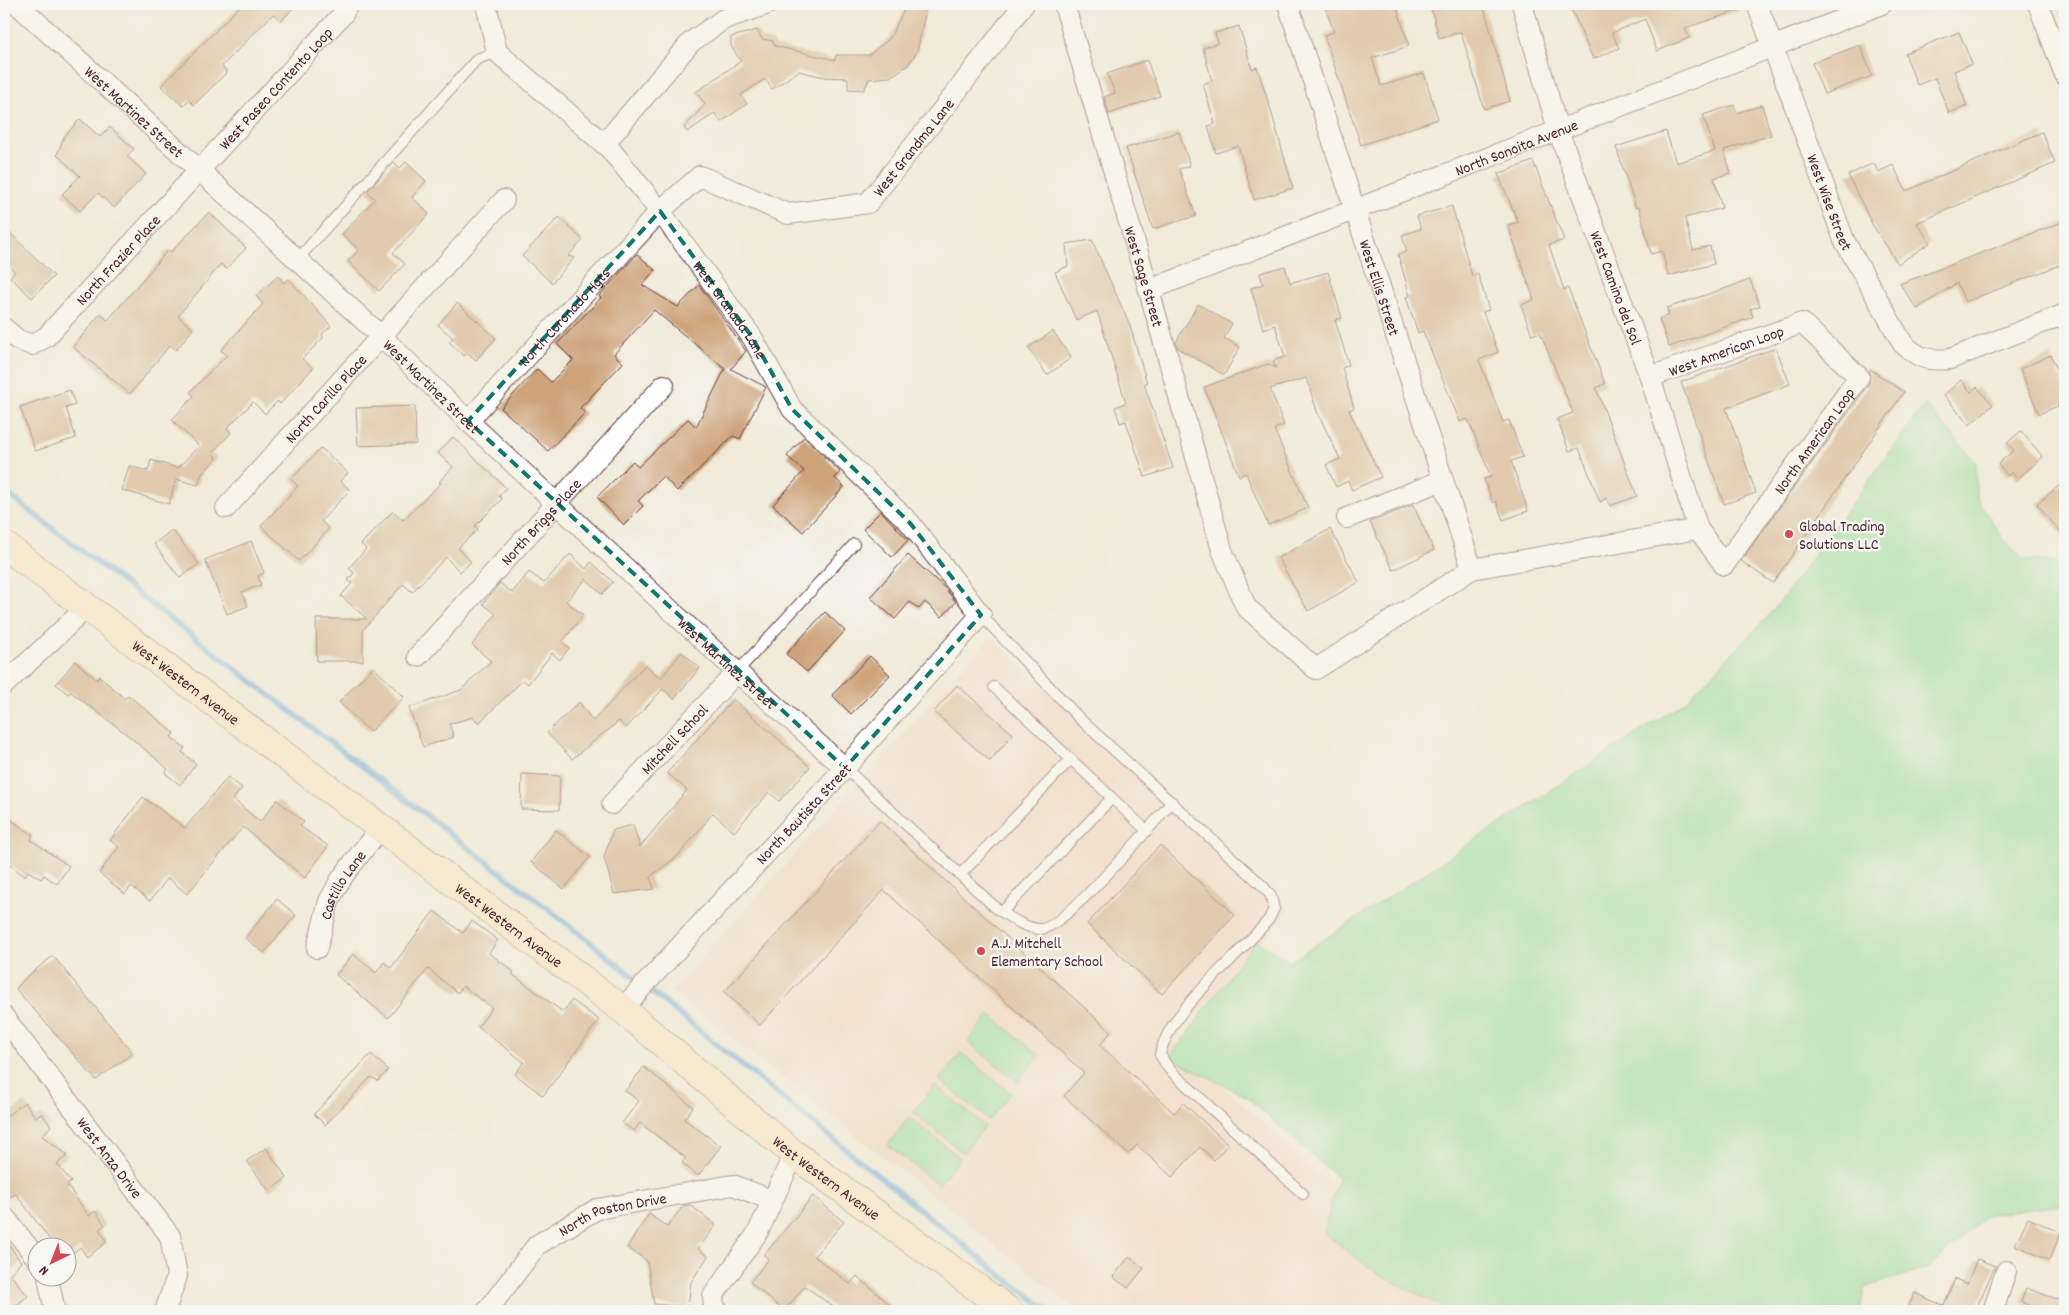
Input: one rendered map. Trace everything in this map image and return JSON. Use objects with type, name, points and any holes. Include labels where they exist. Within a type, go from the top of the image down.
[{"type":"street","name":"West Martinez Street","points":[[17,4],[381,336],[468,421],[737,672],[845,768]]},
{"type":"street","name":"West Paseo Contento Loop","points":[[198,169],[343,14],[348,4]]},
{"type":"street","points":[[486,4],[497,52]]},
{"type":"street","points":[[604,144],[691,42],[724,19],[768,4]]},
{"type":"street","name":"West Grandma Lane","points":[[660,212],[700,176],[788,214],[868,202],[1024,4]]},
{"type":"street","name":"West Sage Street","points":[[1064,4],[1149,290],[1222,550],[1246,607],[1316,669],[1472,570]]},
{"type":"street","name":"West Ellis Street","points":[[1288,4],[1472,570]]},
{"type":"street","name":"West Camino del Sol","points":[[1522,4],[1558,130],[1650,377],[1698,529],[1724,565]]},
{"type":"street","name":"West Wise Street","points":[[1757,4],[1844,240],[1903,344],[1913,353],[1930,361],[1950,359],[2065,314]]},
{"type":"street","name":"North Sonoita Avenue","points":[[1149,290],[1882,4]]},
{"type":"street","points":[[2038,4],[2065,75]]},
{"type":"street","name":"West Granada Lane","points":[[497,52],[604,144],[660,212],[752,337],[792,410],[910,523],[981,615]]},
{"type":"street","name":"North Frazier Place","points":[[4,328],[18,340],[32,345],[46,337],[198,169]]},
{"type":"street","name":"North Carillo Place","points":[[226,508],[504,200]]},
{"type":"street","name":"North Coronado Hgts","points":[[468,421],[660,212]]},
{"type":"street","name":"West American Loop","points":[[1650,377],[1802,323]]},
{"type":"street","name":"North American Loop","points":[[1724,565],[1859,377],[1802,323]]},
{"type":"street","name":"North Briggs Place","points":[[418,656],[664,385]]},
{"type":"street","points":[[1347,518],[1443,480]]},
{"type":"street","points":[[1472,570],[1698,529]]},
{"type":"street","name":"West Western Avenue","points":[[4,545],[622,1009],[794,1154],[1009,1311]]},
{"type":"street","points":[[4,685],[86,608]]},
{"type":"street","name":"North Bautista Street","points":[[622,1009],[845,768],[981,615]]},
{"type":"street","name":"Mitchell School","points":[[612,804],[737,672]]},
{"type":"street","name":"Castillo Lane","points":[[317,948],[329,901],[341,879],[380,828]]},
{"type":"street","name":"West Anza Drive","points":[[4,1017],[170,1236],[177,1276],[165,1311]]},
{"type":"street","points":[[718,1311],[714,1308],[713,1296],[758,1232],[771,1200],[794,1154]]},
{"type":"street","name":"North Poston Drive","points":[[487,1311],[537,1245],[597,1209],[733,1185],[771,1200]]},
{"type":"street","points":[[4,1216],[28,1247]]},
{"type":"street","points":[[1993,1311],[2006,1271]]},
{"type":"street","points":[[50,1288],[55,1311]]},
{"type":"lane","points":[[297,260],[478,59],[497,52]]},
{"type":"lane","points":[[737,672],[854,544]]},
{"type":"lane","points":[[981,615],[1081,720],[1263,886],[1270,896],[1274,909],[1259,932],[1173,1024],[1162,1046],[1160,1055],[1169,1069],[1303,1194]]},
{"type":"lane","points":[[994,687],[1146,830]]},
{"type":"lane","points":[[960,875],[1071,759]]},
{"type":"lane","points":[[845,768],[1002,912],[1023,924],[1041,929],[1055,924],[1078,905],[1172,802]]},
{"type":"lane","points":[[1002,912],[1112,798]]},
{"type":"highlighted area","points":[[660,211],[752,337],[792,409],[910,523],[981,615],[845,768],[468,421]]},
{"type":"shaded area","name":"A.J. Mitchell Elementary School","points":[[990,637],[1290,911],[1173,1041],[1470,1311],[1079,1311],[672,991]]},
{"type":"green space","points":[[1925,404],[1976,462],[1976,497],[2004,540],[2023,559],[2055,562],[2065,574],[2065,1205],[1988,1214],[1928,1268],[1865,1287],[1859,1311],[1451,1311],[1378,1274],[1324,1233],[1338,1178],[1247,1097],[1170,1057],[1256,940],[1290,962],[1685,702],[1774,610]]},
{"type":"green space","points":[[989,1014],[1039,1055],[1018,1082],[968,1042]]},
{"type":"green space","points":[[961,1053],[1011,1093],[989,1120],[939,1080]]},
{"type":"green space","points":[[935,1085],[985,1126],[963,1153],[913,1112]]},
{"type":"green space","points":[[909,1117],[960,1158],[938,1185],[888,1145]]},
{"type":"building","points":[[242,4],[297,4],[281,21],[273,14],[222,66],[227,72],[194,105],[189,100],[183,106],[161,86]]},
{"type":"building","points":[[907,4],[927,4],[917,52],[907,66],[890,77],[869,79],[864,90],[848,89],[848,78],[824,77],[799,71],[772,89],[765,79],[741,95],[747,104],[721,122],[715,113],[687,132],[684,128],[705,104],[696,92],[741,61],[731,46],[731,37],[757,30],[762,39],[773,41],[775,46],[835,60],[836,55],[869,55],[890,38]]},
{"type":"building","points":[[1324,4],[1396,4],[1409,46],[1372,58],[1381,86],[1424,73],[1438,119],[1361,145],[1324,35],[1334,32]]},
{"type":"building","points":[[1430,4],[1483,4],[1510,101],[1484,109],[1461,32],[1439,38]]},
{"type":"building","points":[[1569,4],[1606,4],[1608,10],[1623,4],[1745,4],[1746,8],[1685,28],[1689,38],[1657,51],[1645,19],[1612,33],[1619,48],[1593,59]]},
{"type":"building","points":[[1239,26],[1252,69],[1257,67],[1293,188],[1254,200],[1238,146],[1216,153],[1208,126],[1215,124],[1203,84],[1212,81],[1203,48],[1218,43],[1215,33]]},
{"type":"building","points":[[1959,32],[1972,64],[1954,71],[1967,106],[1949,113],[1935,78],[1917,85],[1905,53]]},
{"type":"building","points":[[1860,45],[1872,76],[1824,94],[1812,63]]},
{"type":"building","points":[[1147,60],[1160,96],[1109,114],[1104,97],[1115,93],[1107,74]]},
{"type":"building","points":[[1734,105],[1737,113],[1762,105],[1771,135],[1724,150],[1731,173],[1714,178],[1722,208],[1685,218],[1693,250],[1710,246],[1714,264],[1668,276],[1662,251],[1651,254],[1639,207],[1636,208],[1616,147],[1666,131],[1676,163],[1715,151],[1703,115]]},
{"type":"building","points":[[80,119],[100,137],[110,127],[134,149],[127,156],[146,174],[114,208],[98,193],[80,211],[62,194],[80,176],[57,155],[64,137]]},
{"type":"building","points":[[1179,132],[1190,166],[1179,169],[1196,216],[1153,229],[1126,148]]},
{"type":"building","points":[[2042,132],[2055,163],[1917,223],[1930,243],[1898,264],[1872,224],[1848,175],[1874,163],[1878,172],[1893,165],[1906,191]]},
{"type":"building","points":[[1533,161],[1564,240],[1549,245],[1564,290],[1568,288],[1605,384],[1596,388],[1637,496],[1610,506],[1606,498],[1600,502],[1579,448],[1569,451],[1557,419],[1573,413],[1540,332],[1532,335],[1521,305],[1534,300],[1508,225],[1518,222],[1498,174]]},
{"type":"building","points":[[394,162],[400,168],[406,162],[426,181],[412,197],[429,214],[393,253],[405,264],[379,291],[348,261],[359,250],[342,234],[375,199],[367,192]]},
{"type":"building","points":[[1452,206],[1472,276],[1478,274],[1489,310],[1483,312],[1498,352],[1479,360],[1503,422],[1509,420],[1523,457],[1511,461],[1528,511],[1503,520],[1496,501],[1493,503],[1484,479],[1491,477],[1468,419],[1460,422],[1423,331],[1418,333],[1406,297],[1410,296],[1398,254],[1407,252],[1402,235],[1421,229],[1417,216]]},
{"type":"building","points":[[209,212],[246,248],[226,269],[221,264],[178,316],[193,329],[176,350],[170,345],[130,394],[73,347],[100,314],[108,320],[168,250],[171,252]]},
{"type":"building","points":[[559,217],[583,240],[568,256],[574,258],[552,283],[522,256]]},
{"type":"building","points":[[2065,221],[2065,263],[1965,302],[1957,283],[1917,309],[1900,284]]},
{"type":"building","points":[[4,227],[54,276],[32,298],[10,277],[15,272],[4,261]]},
{"type":"building","points":[[1092,240],[1130,326],[1147,383],[1144,384],[1173,468],[1145,477],[1126,421],[1120,423],[1115,407],[1126,403],[1097,311],[1076,320],[1055,272],[1068,266],[1066,244]]},
{"type":"building","points":[[637,254],[655,270],[642,285],[678,307],[699,285],[746,351],[731,369],[766,387],[740,439],[733,436],[677,491],[663,476],[638,501],[643,506],[624,525],[597,497],[633,461],[638,467],[688,419],[696,427],[725,369],[654,310],[614,354],[623,363],[580,408],[585,413],[548,451],[501,408],[537,369],[551,382],[573,360],[557,344],[601,298],[599,296]]},
{"type":"building","points":[[1285,266],[1290,283],[1328,272],[1342,318],[1335,320],[1349,365],[1342,368],[1354,408],[1349,410],[1381,477],[1352,490],[1348,481],[1336,487],[1326,465],[1340,459],[1318,414],[1306,378],[1270,389],[1284,425],[1274,429],[1308,508],[1268,525],[1246,473],[1239,476],[1204,387],[1268,364],[1276,368],[1273,361],[1285,357],[1275,325],[1263,329],[1251,288],[1263,284],[1260,273]]},
{"type":"building","points":[[278,276],[284,283],[289,279],[331,326],[322,334],[323,338],[302,359],[313,368],[280,404],[278,401],[265,414],[253,402],[227,428],[231,433],[212,453],[217,458],[201,475],[198,485],[176,479],[169,504],[122,490],[129,466],[148,471],[151,460],[178,468],[199,446],[172,420],[194,396],[190,392],[227,355],[221,350],[263,304],[256,296]]},
{"type":"building","points":[[1750,280],[1760,306],[1750,309],[1753,317],[1669,347],[1659,319],[1669,315],[1667,308]]},
{"type":"building","points":[[457,303],[496,338],[476,360],[468,353],[464,356],[449,342],[453,338],[438,325]]},
{"type":"building","points":[[1198,304],[1232,324],[1224,338],[1240,347],[1224,375],[1178,348],[1176,342]]},
{"type":"building","points":[[1053,331],[1071,358],[1047,375],[1028,348]]},
{"type":"building","points":[[1776,348],[1790,384],[1726,408],[1756,493],[1724,504],[1681,382]]},
{"type":"building","points":[[2051,355],[2065,389],[2065,403],[2039,414],[2020,369]]},
{"type":"building","points":[[1870,369],[1904,392],[1773,583],[1741,561],[1869,384]]},
{"type":"building","points":[[1961,380],[1971,392],[1977,387],[1993,405],[1969,425],[1944,395]]},
{"type":"building","points":[[70,390],[75,405],[66,408],[76,438],[35,451],[20,407]]},
{"type":"building","points":[[415,406],[416,444],[358,446],[356,408]]},
{"type":"building","points":[[2021,431],[2043,457],[2017,479],[2012,472],[2008,476],[1998,464],[2014,450],[2007,443]]},
{"type":"building","points":[[453,437],[506,488],[499,496],[502,499],[475,526],[478,529],[458,548],[471,562],[460,572],[446,557],[412,592],[403,584],[363,630],[363,661],[317,661],[316,619],[367,619],[341,596],[352,583],[348,580],[354,573],[349,568],[366,549],[361,544],[393,511],[403,520],[441,483],[439,482],[453,467],[438,453]]},
{"type":"building","points":[[804,437],[840,472],[835,478],[844,487],[803,532],[773,505],[804,471],[787,456]]},
{"type":"building","points":[[321,448],[348,473],[340,481],[350,490],[321,521],[329,529],[299,561],[261,526],[298,486],[291,479]]},
{"type":"building","points":[[2065,481],[2065,538],[2037,504]]},
{"type":"building","points":[[1413,505],[1434,550],[1393,570],[1370,522]]},
{"type":"building","points":[[881,511],[908,540],[892,557],[863,529]]},
{"type":"building","points":[[1330,529],[1359,582],[1308,611],[1278,558]]},
{"type":"building","points":[[172,530],[199,564],[180,578],[154,544]]},
{"type":"building","points":[[251,541],[264,573],[258,576],[261,585],[242,592],[248,606],[227,614],[205,560]]},
{"type":"building","points":[[570,554],[586,569],[591,562],[613,582],[602,594],[586,579],[566,601],[583,615],[562,642],[569,648],[560,660],[552,653],[528,684],[523,680],[479,723],[473,717],[449,724],[454,737],[423,747],[409,708],[461,690],[491,661],[472,645],[496,614],[483,604],[500,583],[512,593],[529,572],[544,583]]},
{"type":"building","points":[[908,555],[945,588],[956,602],[942,617],[925,602],[919,609],[910,602],[895,619],[870,597]]},
{"type":"building","points":[[825,612],[845,631],[807,672],[786,654]]},
{"type":"building","points":[[682,652],[700,668],[674,699],[663,689],[626,728],[619,721],[572,759],[547,733],[579,702],[593,721],[645,665],[661,678]]},
{"type":"building","points":[[870,656],[890,675],[851,714],[832,695]]},
{"type":"building","points":[[75,661],[97,680],[99,676],[125,699],[128,695],[174,733],[171,737],[185,748],[182,752],[196,764],[180,785],[165,773],[168,769],[129,736],[71,692],[68,694],[56,684]]},
{"type":"building","points":[[373,667],[404,697],[370,732],[339,702]]},
{"type":"building","points":[[957,685],[1013,734],[990,761],[934,712]]},
{"type":"building","points":[[733,699],[810,767],[779,801],[769,792],[734,832],[713,813],[679,855],[650,877],[654,889],[614,894],[604,857],[613,830],[633,825],[640,847],[687,790],[667,773]]},
{"type":"building","points":[[522,774],[560,776],[559,810],[521,809]]},
{"type":"building","points":[[228,777],[242,788],[233,799],[260,822],[277,800],[304,822],[300,826],[328,846],[305,878],[243,827],[187,894],[168,878],[150,901],[131,886],[125,894],[99,873],[119,847],[110,840],[143,797],[185,828]]},
{"type":"building","points":[[4,815],[33,835],[31,840],[69,866],[57,884],[44,875],[41,879],[28,871],[25,876],[4,861]]},
{"type":"building","points":[[880,821],[1111,1032],[1100,1045],[1174,1113],[1183,1103],[1228,1144],[1214,1160],[1200,1147],[1172,1177],[1137,1145],[1128,1154],[1064,1096],[1084,1073],[884,890],[760,1025],[724,992]]},
{"type":"building","points":[[556,830],[590,857],[564,889],[531,862]]},
{"type":"building","points":[[1160,845],[1235,915],[1162,994],[1087,924]]},
{"type":"building","points":[[277,899],[296,915],[264,953],[245,938]]},
{"type":"building","points":[[434,911],[463,933],[472,921],[498,940],[489,953],[514,972],[512,974],[563,1012],[572,1000],[599,1020],[543,1096],[515,1074],[524,1062],[478,1027],[492,1008],[463,986],[458,993],[428,969],[388,1018],[336,975],[353,954],[376,973],[384,962],[391,968]]},
{"type":"building","points":[[53,956],[133,1053],[96,1080],[16,989],[25,978]]},
{"type":"building","points":[[371,1054],[388,1070],[378,1081],[371,1077],[325,1125],[314,1114]]},
{"type":"building","points":[[644,1067],[693,1107],[684,1119],[721,1146],[698,1176],[682,1163],[686,1158],[640,1123],[634,1131],[622,1123],[639,1101],[625,1091]]},
{"type":"building","points":[[25,1102],[35,1117],[42,1114],[51,1126],[42,1136],[68,1155],[57,1164],[71,1182],[67,1185],[89,1216],[95,1211],[105,1225],[99,1229],[107,1242],[87,1257],[80,1247],[78,1249],[78,1238],[49,1238],[16,1194],[4,1199],[4,1118]]},
{"type":"building","points":[[266,1148],[287,1178],[269,1191],[247,1161]]},
{"type":"building","points":[[813,1196],[844,1222],[814,1256],[850,1284],[857,1276],[897,1311],[839,1311],[805,1286],[784,1311],[750,1282],[769,1259],[764,1255]]},
{"type":"building","points":[[690,1205],[716,1225],[698,1249],[708,1256],[691,1282],[688,1307],[654,1304],[647,1261],[627,1247],[649,1214],[667,1227],[683,1206]]},
{"type":"building","points":[[2028,1218],[2061,1233],[2049,1260],[2015,1245]]},
{"type":"building","points":[[4,1237],[21,1262],[10,1274],[28,1296],[9,1311],[4,1311]]},
{"type":"building","points":[[1129,1257],[1144,1268],[1128,1288],[1113,1277]]},
{"type":"building","points":[[1977,1259],[1995,1266],[1975,1311],[1906,1311],[1915,1293],[1944,1306],[1955,1279],[1967,1284]]},
{"type":"building","points":[[2026,1288],[2065,1302],[2065,1311],[2030,1311],[2032,1306],[2021,1302]]},
{"type":"waterway","points":[[4,491],[574,929],[1002,1276],[1050,1311]]},
{"type":"place","name":"Global Trading Solutions LLC","points":[[1789,534]]},
{"type":"place","name":"A.J. Mitchell Elementary School","points":[[981,951]]}]
